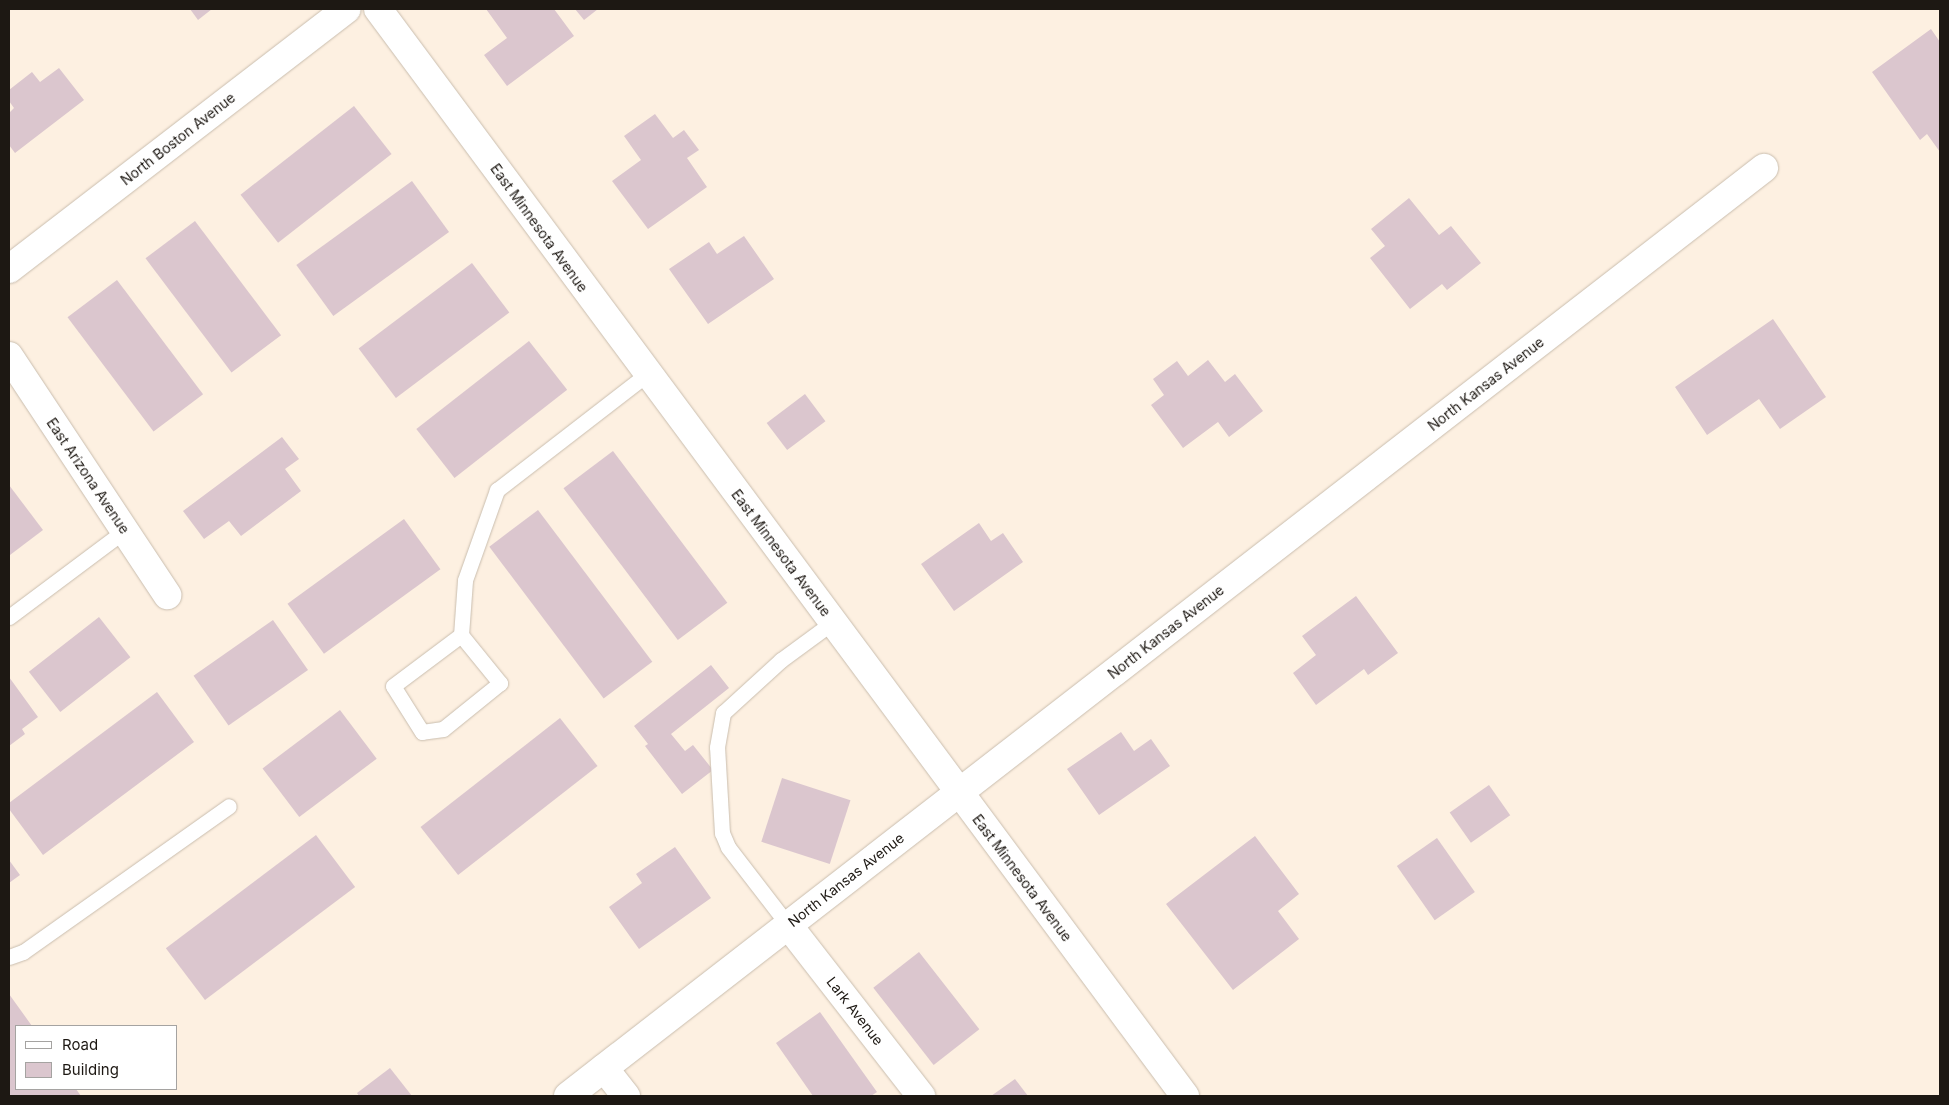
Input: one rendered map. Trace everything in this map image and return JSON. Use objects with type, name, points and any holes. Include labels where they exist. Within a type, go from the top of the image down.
[{"type":"street","name":"North Boston Avenue","points":[[9,269],[347,9]]},
{"type":"street","name":"East Minnesota Avenue","points":[[378,9],[958,793],[1185,1096]]},
{"type":"street","name":"North Kansas Avenue","points":[[568,1096],[1764,168]]},
{"type":"street","name":"East Arizona Avenue","points":[[9,356],[167,595]]},
{"type":"street","name":"Lark Avenue","points":[[788,925],[921,1096]]},
{"type":"street","points":[[604,1068],[626,1096]]},
{"type":"lane","points":[[461,635],[393,686],[422,732],[443,729],[500,683],[461,635],[466,580],[497,490],[647,374]]},
{"type":"lane","points":[[9,617],[124,531]]},
{"type":"lane","points":[[788,925],[728,847],[722,833],[717,747],[722,713],[781,660],[833,622]]},
{"type":"lane","points":[[9,957],[23,952],[228,806]]},
{"type":"building","points":[[190,9],[212,9],[198,20]]},
{"type":"building","points":[[486,9],[554,9],[574,36],[507,86],[484,55],[507,38]]},
{"type":"building","points":[[575,9],[598,9],[584,20]]},
{"type":"building","points":[[1931,29],[1940,42],[1940,152],[1927,134],[1920,140],[1872,72]]},
{"type":"building","points":[[59,68],[84,100],[15,153],[9,145],[9,113],[14,108],[9,101],[9,90],[32,72],[40,82]]},
{"type":"building","points":[[354,106],[392,154],[278,243],[241,195]]},
{"type":"building","points":[[655,114],[673,138],[684,130],[699,150],[687,158],[707,187],[648,229],[612,181],[641,160],[624,136]]},
{"type":"building","points":[[412,181],[449,232],[333,316],[296,265]]},
{"type":"building","points":[[1409,198],[1439,235],[1451,226],[1481,263],[1447,290],[1442,284],[1410,309],[1370,258],[1385,246],[1371,229]]},
{"type":"building","points":[[195,221],[281,335],[232,373],[145,258]]},
{"type":"building","points":[[744,236],[774,279],[708,324],[669,269],[709,242],[717,254]]},
{"type":"building","points":[[472,263],[509,313],[396,398],[359,348]]},
{"type":"building","points":[[117,280],[203,394],[154,432],[67,317]]},
{"type":"building","points":[[1773,319],[1826,397],[1780,429],[1759,399],[1707,435],[1675,387]]},
{"type":"building","points":[[529,341],[567,390],[454,478],[416,429]]},
{"type":"building","points":[[1208,360],[1225,382],[1235,374],[1263,411],[1229,437],[1218,422],[1183,448],[1151,405],[1164,395],[1153,379],[1177,361],[1188,376]]},
{"type":"building","points":[[805,394],[825,421],[787,450],[767,423]]},
{"type":"building","points":[[282,437],[299,459],[285,469],[301,491],[241,536],[229,521],[204,539],[183,511]]},
{"type":"building","points":[[613,451],[727,603],[678,640],[563,488]]},
{"type":"building","points":[[9,485],[43,530],[10,555],[9,554]]},
{"type":"building","points":[[538,510],[652,662],[604,698],[489,547]]},
{"type":"building","points":[[404,519],[440,569],[324,654],[288,604]]},
{"type":"building","points":[[979,523],[991,541],[1003,533],[1023,562],[954,611],[921,564]]},
{"type":"building","points":[[1356,596],[1398,653],[1368,675],[1364,669],[1316,705],[1293,673],[1316,655],[1302,636]]},
{"type":"building","points":[[99,617],[130,657],[60,712],[29,672]]},
{"type":"building","points":[[273,620],[308,670],[229,726],[194,676]]},
{"type":"building","points":[[711,665],[729,688],[671,734],[685,751],[693,745],[713,770],[682,794],[645,746],[648,744],[634,726]]},
{"type":"building","points":[[9,677],[38,717],[22,729],[25,734],[9,746]]},
{"type":"building","points":[[157,692],[194,742],[43,855],[9,809],[9,803]]},
{"type":"building","points":[[340,710],[377,759],[299,817],[263,768]]},
{"type":"building","points":[[560,718],[598,766],[458,875],[421,827]]},
{"type":"building","points":[[1121,732],[1134,751],[1151,739],[1170,766],[1099,815],[1067,769]]},
{"type":"building","points":[[782,778],[850,800],[830,864],[761,842]]},
{"type":"building","points":[[1489,785],[1510,815],[1471,843],[1450,813]]},
{"type":"building","points":[[316,835],[355,887],[205,1000],[166,948]]},
{"type":"building","points":[[1255,836],[1299,894],[1278,911],[1299,939],[1233,990],[1166,904]]},
{"type":"building","points":[[1437,838],[1475,892],[1435,920],[1397,866]]},
{"type":"building","points":[[675,847],[711,898],[639,949],[609,907],[642,883],[636,874]]},
{"type":"building","points":[[9,860],[20,875],[9,883]]},
{"type":"building","points":[[919,952],[979,1029],[934,1065],[873,988]]},
{"type":"building","points":[[9,994],[31,1025],[15,1025],[15,1090],[77,1090],[81,1096],[9,1096]]},
{"type":"building","points":[[820,1012],[877,1092],[871,1096],[813,1096],[776,1043]]},
{"type":"building","points":[[390,1068],[412,1096],[359,1096],[357,1093]]},
{"type":"building","points":[[1015,1079],[1028,1096],[991,1096]]}]
